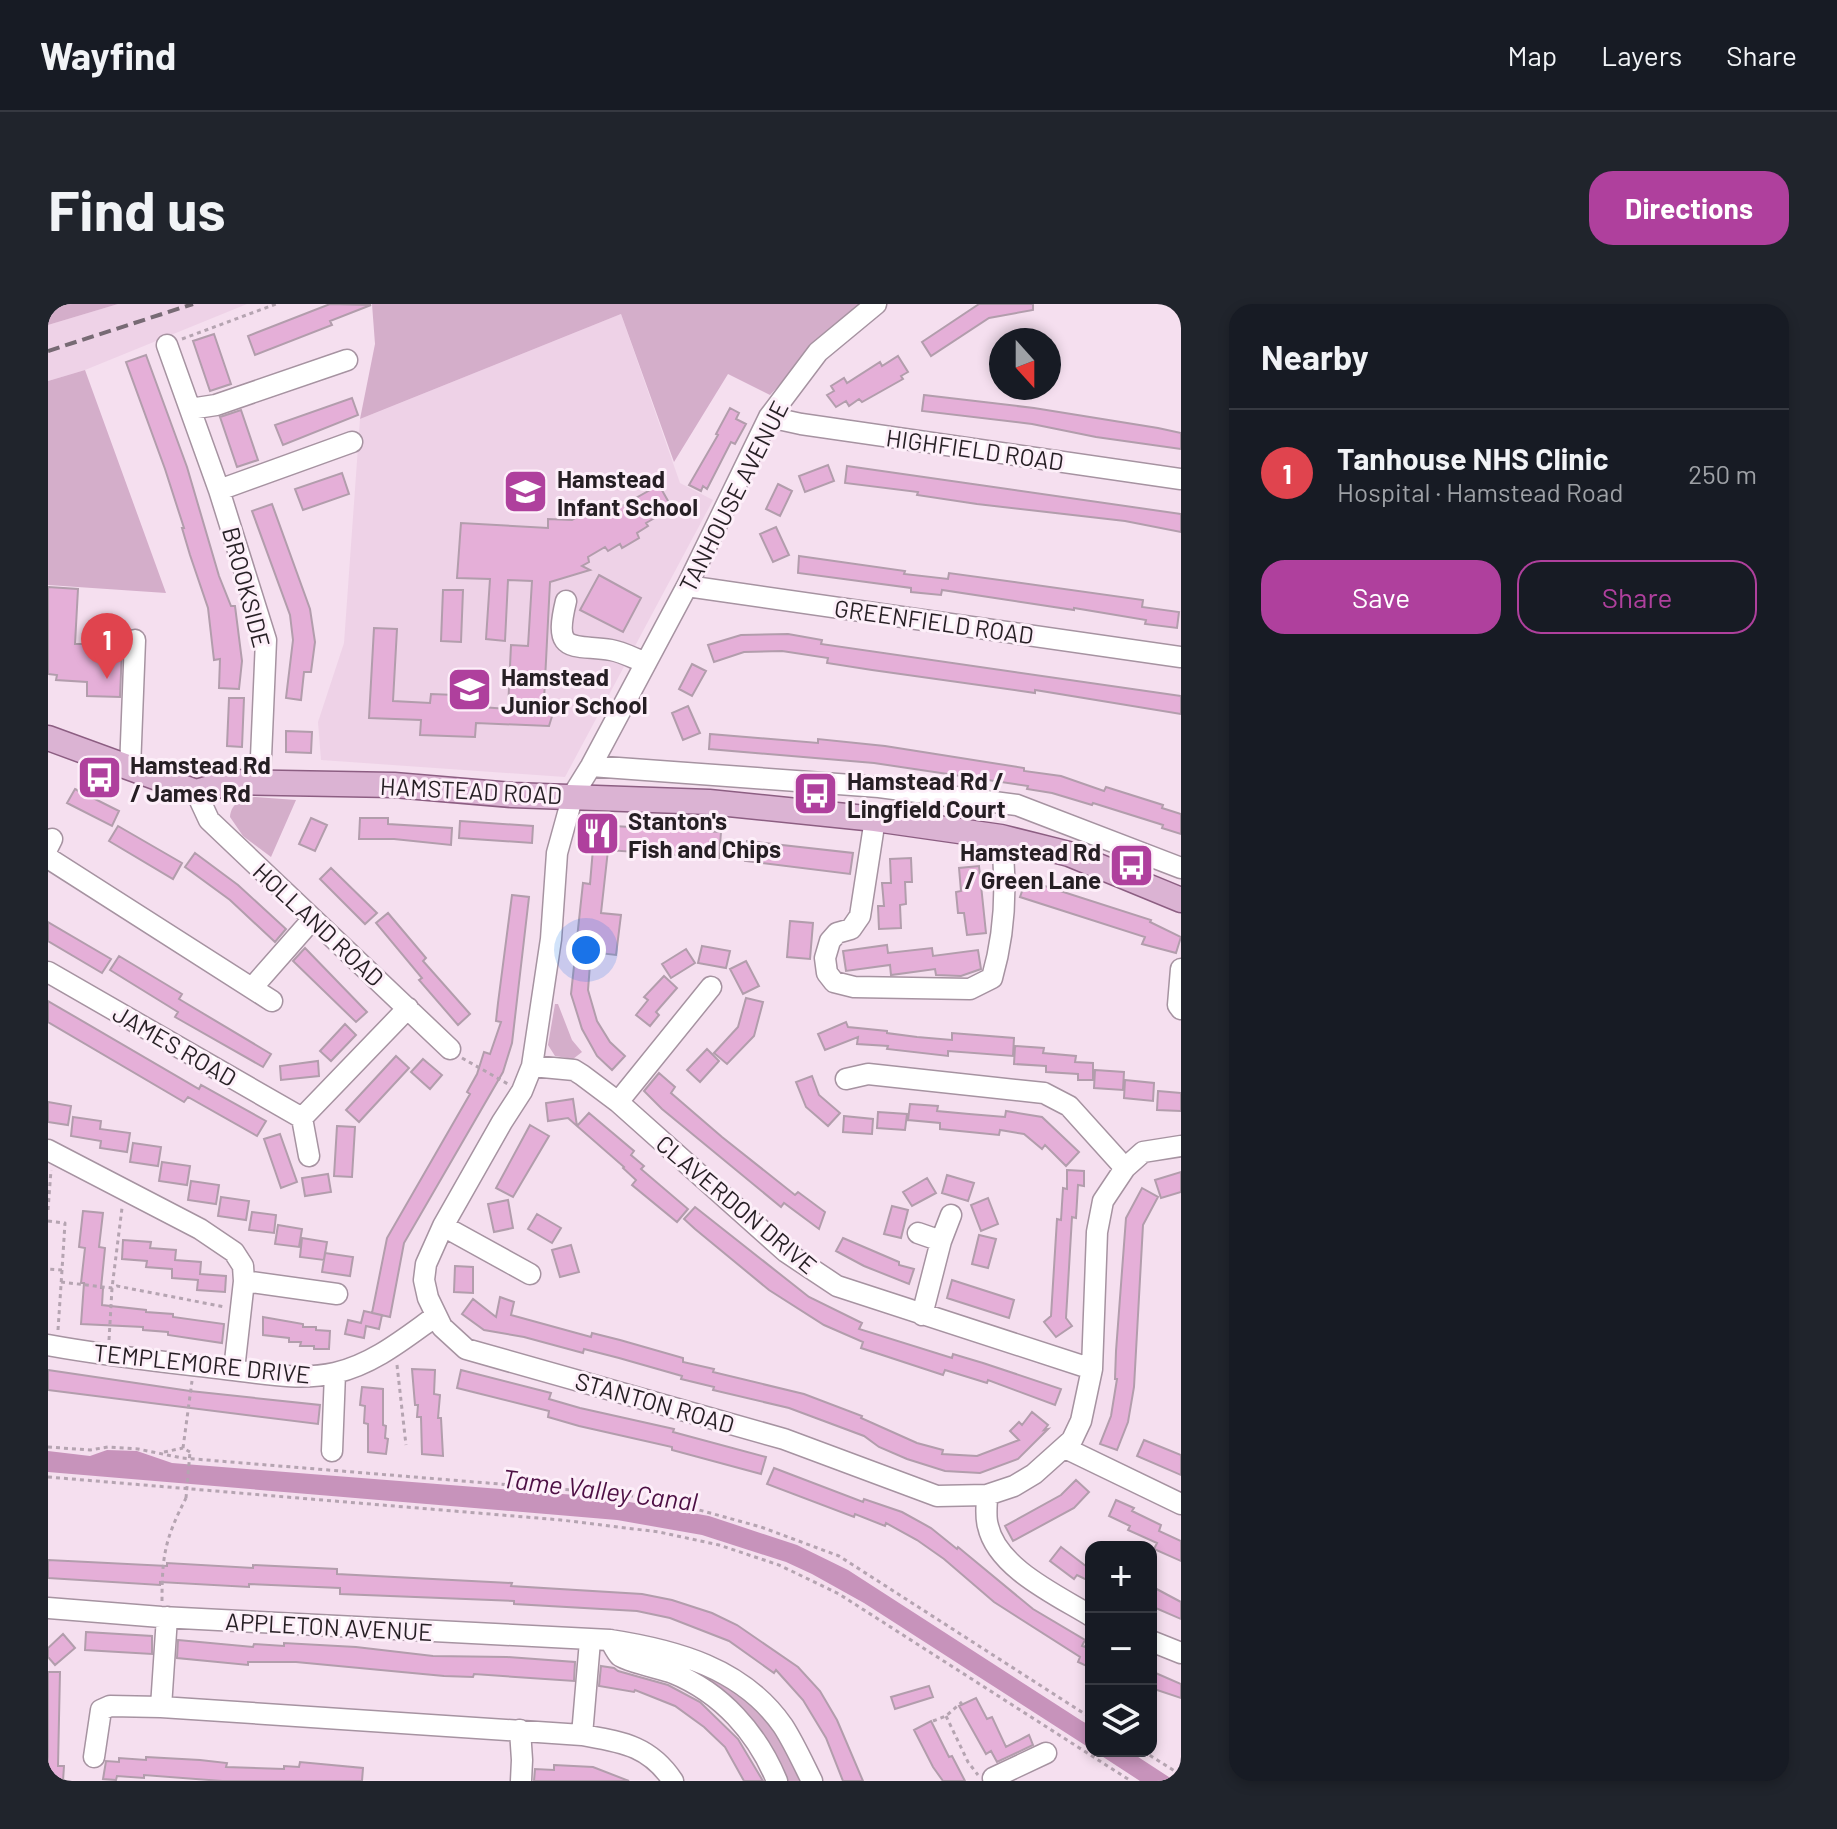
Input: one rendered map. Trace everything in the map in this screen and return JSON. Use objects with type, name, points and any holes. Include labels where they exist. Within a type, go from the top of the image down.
[{"type":"main road","points":[[48,738],[196,792]]},
{"type":"main road","name":"HAMSTEAD ROAD","points":[[196,792],[231,782],[394,785],[512,795],[709,802],[875,819],[1001,837],[1069,854],[1181,900]]},
{"type":"street","name":"TANHOUSE AVENUE","points":[[573,795],[687,586],[769,417],[818,352],[876,304]]},
{"type":"street","name":"BROOKSIDE","points":[[167,345],[219,490],[266,640],[260,781]]},
{"type":"street","points":[[190,409],[216,405],[347,360]]},
{"type":"street","name":"HIGHFIELD ROAD","points":[[769,417],[1181,479]]},
{"type":"street","points":[[219,490],[343,451]]},
{"type":"street","name":"GREENFIELD ROAD","points":[[687,586],[1181,657]]},
{"type":"street","points":[[566,601],[562,636],[566,641],[576,648],[620,652],[646,663]]},
{"type":"street","points":[[130,769],[135,640]]},
{"type":"street","name":"HAMSTEAD ROAD","points":[[591,766],[879,787],[1017,805],[1181,868]]},
{"type":"street","name":"HOLLAND ROAD","points":[[196,792],[209,820],[450,1049]]},
{"type":"street","name":"STANTON ROAD","points":[[573,795],[557,853],[551,939],[532,1066],[522,1091],[443,1226],[426,1264],[424,1280],[436,1316],[450,1336],[466,1349],[784,1439],[937,1496],[987,1495],[1014,1486],[1034,1474],[1072,1440],[1081,1421],[1092,1369],[1097,1232],[1103,1201],[1125,1168],[1143,1152],[1181,1146]]},
{"type":"street","points":[[875,819],[860,916],[851,929],[837,933],[830,941],[825,958],[827,973],[834,982],[854,987],[970,989],[992,978],[1004,903],[1001,837]]},
{"type":"street","points":[[49,848],[272,1001]]},
{"type":"street","points":[[252,988],[310,922]]},
{"type":"street","points":[[1181,969],[1178,1005],[1181,1009]]},
{"type":"street","name":"JAMES ROAD","points":[[48,972],[302,1118]]},
{"type":"street","points":[[618,1102],[707,1000]]},
{"type":"street","points":[[309,1156],[302,1118],[408,1008]]},
{"type":"street","name":"CLAVERDON DRIVE","points":[[532,1066],[574,1070],[618,1102],[786,1252],[837,1286],[1092,1369]]},
{"type":"street","points":[[846,1079],[868,1074],[1044,1093],[1069,1106],[1125,1168]]},
{"type":"street","points":[[50,1151],[200,1229],[234,1252],[243,1266],[244,1281],[234,1370]]},
{"type":"street","points":[[922,1315],[951,1215]]},
{"type":"street","points":[[443,1226],[523,1262]]},
{"type":"street","points":[[918,1233],[941,1241]]},
{"type":"street","points":[[244,1281],[337,1294]]},
{"type":"street","name":"TEMPLEMORE DRIVE","points":[[53,1346],[290,1376],[335,1373],[360,1364],[395,1345],[436,1316]]},
{"type":"street","points":[[332,1451],[335,1373]]},
{"type":"street","points":[[1065,1448],[1181,1504]]},
{"type":"street","points":[[987,1495],[987,1525],[994,1543],[1011,1564],[1086,1613]]},
{"type":"street","name":"APPLETON AVENUE","points":[[48,1608],[600,1641],[653,1647],[697,1660],[725,1674],[769,1708],[784,1728],[812,1781]]},
{"type":"street","points":[[161,1707],[164,1617]]},
{"type":"street","points":[[582,1735],[600,1641],[621,1657],[676,1674],[714,1697],[740,1719],[760,1744],[777,1781]]},
{"type":"street","points":[[1157,1643],[1181,1653]]},
{"type":"street","points":[[94,1757],[101,1710],[110,1706],[161,1707],[582,1735],[633,1745],[654,1758],[673,1781]]},
{"type":"street","points":[[520,1730],[521,1781]]},
{"type":"street","points":[[994,1780],[1046,1753]]},
{"type":"path","points":[[167,345],[276,304]]},
{"type":"path","points":[[450,1049],[475,1067],[522,1091]]},
{"type":"path","points":[[48,1210],[50,1151]]},
{"type":"path","points":[[108,1355],[112,1288],[124,1190]]},
{"type":"path","points":[[48,1221],[65,1223],[53,1346]]},
{"type":"path","points":[[48,1269],[62,1270]]},
{"type":"path","points":[[61,1282],[117,1286],[197,1304],[241,1309]]},
{"type":"path","points":[[395,1345],[406,1445]]},
{"type":"path","points":[[183,1448],[194,1366]]},
{"type":"path","points":[[48,1447],[138,1449],[182,1458],[633,1496],[681,1505],[761,1527],[839,1556],[1085,1714]]},
{"type":"path","points":[[159,1453],[183,1448],[190,1452],[186,1498],[169,1532],[162,1563],[164,1617]]},
{"type":"path","points":[[48,1477],[561,1520],[659,1532],[719,1545],[779,1565],[839,1594],[1131,1781]]},
{"type":"path","points":[[933,1721],[946,1716],[962,1702]]},
{"type":"path","points":[[946,1716],[968,1762],[981,1779],[994,1780]]},
{"type":"path","points":[[1152,1757],[1181,1775]]},
{"type":"shaded area","points":[[48,304],[118,304],[48,325]]},
{"type":"shaded area","points":[[118,304],[247,304],[85,370],[48,381],[48,325]]},
{"type":"shaded area","points":[[372,304],[864,304],[835,326],[770,395],[728,374],[674,462],[621,314],[360,419],[375,344]]},
{"type":"shaded area","name":"Hamstead Infant School","points":[[621,314],[680,483],[713,500],[565,777],[321,760],[318,722],[344,643],[360,419]]},
{"type":"shaded area","points":[[85,370],[166,593],[48,585],[48,381]]},
{"type":"shaded area","points":[[255,797],[296,800],[271,857],[243,836],[230,817],[238,802]]},
{"type":"shaded area","points":[[555,1004],[558,1004],[572,1040],[582,1052],[573,1059],[555,1056],[548,1045]]},
{"type":"shaded area","points":[[107,1450],[137,1451],[172,1463],[601,1497],[709,1516],[797,1545],[848,1570],[1085,1723],[1085,1745],[864,1603],[812,1574],[786,1562],[702,1535],[617,1520],[48,1472],[48,1451],[90,1456]]},
{"type":"shaded area","points":[[631,1652],[704,1673],[736,1691],[776,1732],[804,1781],[782,1781],[735,1706]]},
{"type":"shaded area","points":[[1103,1757],[1138,1757],[1175,1781],[1140,1781]]},
{"type":"building","points":[[330,304],[371,305],[330,321],[332,325],[255,355],[248,336]]},
{"type":"building","points":[[979,304],[1033,304],[1033,310],[989,318],[931,356],[922,342]]},
{"type":"building","points":[[214,334],[231,384],[210,391],[193,341]]},
{"type":"building","points":[[146,355],[187,467],[219,576],[231,606],[235,606],[242,661],[239,689],[219,688],[220,659],[214,660],[208,608],[165,469],[126,362]]},
{"type":"building","points":[[898,356],[908,372],[901,376],[903,379],[862,402],[859,399],[849,406],[846,401],[836,407],[827,395],[834,391],[831,386],[844,378],[847,383],[880,362],[882,366]]},
{"type":"building","points":[[924,395],[1034,408],[1158,428],[1181,433],[1181,449],[1032,424],[922,411]]},
{"type":"building","points":[[352,398],[358,415],[283,445],[275,425]]},
{"type":"building","points":[[730,408],[739,413],[736,419],[746,424],[735,444],[731,442],[707,489],[703,486],[701,491],[689,485]]},
{"type":"building","points":[[241,410],[258,460],[237,467],[220,417]]},
{"type":"building","points":[[828,465],[834,481],[805,492],[799,476]]},
{"type":"building","points":[[847,466],[1181,514],[1181,532],[1125,521],[977,504],[917,495],[918,492],[845,483]]},
{"type":"building","points":[[342,473],[349,494],[303,510],[295,489]]},
{"type":"building","points":[[778,484],[792,491],[780,516],[766,509]]},
{"type":"building","points":[[659,485],[672,508],[646,523],[648,526],[637,533],[639,538],[622,548],[620,544],[608,551],[605,547],[588,557],[589,562],[582,566],[590,570],[550,582],[544,700],[557,700],[549,726],[476,723],[475,737],[420,735],[421,720],[369,718],[374,628],[397,629],[393,701],[430,703],[431,694],[482,696],[481,707],[508,709],[511,645],[528,646],[532,581],[508,580],[505,641],[486,639],[490,579],[457,578],[461,523],[548,528],[548,519],[572,520],[596,506],[602,517]]},
{"type":"building","points":[[272,504],[310,609],[315,642],[311,672],[304,672],[301,700],[286,698],[293,640],[290,615],[252,511]]},
{"type":"building","points":[[776,527],[789,555],[773,562],[760,534]]},
{"type":"building","points":[[799,556],[905,571],[904,574],[948,579],[949,573],[1143,600],[1142,607],[1179,612],[1177,628],[1074,608],[942,590],[941,595],[911,592],[911,588],[798,573]]},
{"type":"building","points":[[599,575],[641,598],[623,632],[580,610]]},
{"type":"building","points":[[48,587],[78,589],[75,644],[88,644],[87,649],[122,650],[120,697],[87,696],[87,682],[56,680],[57,675],[48,674]]},
{"type":"building","points":[[443,590],[463,590],[461,642],[441,641]]},
{"type":"building","points":[[788,634],[822,640],[821,644],[1181,696],[1181,714],[1035,690],[1035,693],[827,663],[828,658],[782,651],[744,652],[714,662],[708,645],[741,635]]},
{"type":"building","points":[[692,664],[706,671],[692,696],[679,689]]},
{"type":"building","points":[[229,698],[244,698],[242,747],[227,746]]},
{"type":"building","points":[[688,706],[700,733],[683,740],[672,713]]},
{"type":"building","points":[[286,731],[312,732],[311,753],[286,752]]},
{"type":"building","points":[[710,734],[818,743],[818,739],[885,746],[1024,768],[1024,771],[1061,776],[1104,791],[1106,787],[1163,805],[1162,808],[1181,814],[1181,834],[1162,828],[1163,825],[1093,803],[1027,789],[1028,786],[874,763],[709,749]]},
{"type":"building","points":[[75,789],[119,811],[112,826],[67,803]]},
{"type":"building","points":[[311,818],[327,825],[315,851],[299,844]]},
{"type":"building","points":[[360,818],[388,818],[388,824],[452,828],[451,845],[359,839]]},
{"type":"building","points":[[460,821],[533,826],[532,843],[459,838]]},
{"type":"building","points":[[595,825],[721,832],[719,858],[608,850],[601,913],[621,915],[616,955],[591,952],[588,990],[597,1021],[610,1042],[625,1056],[612,1070],[597,1056],[582,1029],[571,994],[583,883],[590,884]]},
{"type":"building","points":[[118,826],[182,863],[173,879],[109,841]]},
{"type":"building","points":[[747,841],[853,853],[850,874],[745,861]]},
{"type":"building","points":[[195,853],[238,885],[286,929],[275,942],[230,900],[185,867]]},
{"type":"building","points":[[911,858],[912,882],[905,882],[906,904],[900,905],[901,928],[879,929],[878,906],[884,906],[882,883],[891,883],[890,859]]},
{"type":"building","points":[[979,866],[986,933],[967,935],[964,913],[958,913],[956,892],[961,891],[959,868]]},
{"type":"building","points":[[331,868],[377,913],[365,924],[320,879]]},
{"type":"building","points":[[1026,880],[1151,920],[1181,937],[1176,953],[1142,944],[1145,937],[1020,897]]},
{"type":"building","points":[[512,895],[529,897],[512,1043],[503,1072],[404,1243],[390,1317],[372,1313],[387,1238],[470,1094],[467,1092],[484,1052],[490,1054],[501,1022],[496,1021]]},
{"type":"building","points":[[388,913],[426,958],[423,961],[470,1014],[458,1025],[376,923]]},
{"type":"building","points":[[790,921],[813,923],[810,959],[787,957]]},
{"type":"building","points":[[48,922],[111,959],[102,973],[48,941]]},
{"type":"building","points":[[887,945],[888,953],[932,948],[933,956],[978,950],[981,969],[961,976],[936,975],[935,969],[891,975],[890,965],[846,971],[843,951]]},
{"type":"building","points":[[702,946],[730,951],[726,968],[698,963]]},
{"type":"building","points":[[305,948],[367,1012],[356,1022],[293,961]]},
{"type":"building","points":[[686,949],[695,963],[671,978],[662,964]]},
{"type":"building","points":[[119,956],[182,994],[179,999],[271,1054],[263,1067],[175,1017],[178,1012],[110,970]]},
{"type":"building","points":[[746,961],[759,986],[743,994],[730,969]]},
{"type":"building","points":[[664,976],[677,988],[656,1012],[659,1015],[650,1026],[636,1015],[648,1000],[644,997]]},
{"type":"building","points":[[746,998],[763,1002],[754,1036],[727,1064],[714,1053],[738,1027]]},
{"type":"building","points":[[48,1001],[199,1089],[201,1085],[266,1121],[257,1136],[188,1097],[184,1102],[48,1022]]},
{"type":"building","points":[[846,1022],[848,1027],[917,1037],[952,1040],[952,1033],[1014,1038],[1013,1056],[948,1051],[948,1056],[887,1049],[888,1046],[857,1044],[858,1037],[825,1050],[818,1034]]},
{"type":"building","points":[[345,1024],[356,1035],[331,1061],[320,1051]]},
{"type":"building","points":[[1015,1046],[1044,1048],[1043,1053],[1076,1056],[1075,1062],[1093,1063],[1093,1080],[1078,1080],[1078,1074],[1046,1072],[1046,1066],[1014,1064]]},
{"type":"building","points":[[707,1049],[719,1061],[700,1082],[687,1070]]},
{"type":"building","points":[[396,1056],[409,1068],[359,1122],[346,1110]]},
{"type":"building","points":[[423,1059],[442,1075],[430,1089],[411,1072]]},
{"type":"building","points":[[318,1061],[319,1076],[281,1080],[280,1066]]},
{"type":"building","points":[[1095,1070],[1124,1072],[1123,1090],[1094,1088]]},
{"type":"building","points":[[659,1073],[675,1087],[671,1093],[722,1137],[795,1195],[798,1192],[825,1212],[819,1229],[784,1203],[781,1207],[662,1109],[644,1091]]},
{"type":"building","points":[[812,1076],[819,1095],[840,1113],[828,1126],[806,1107],[796,1082]]},
{"type":"building","points":[[1125,1080],[1154,1083],[1153,1101],[1124,1098]]},
{"type":"building","points":[[1158,1091],[1181,1093],[1181,1111],[1157,1110]]},
{"type":"building","points":[[573,1099],[577,1126],[568,1118],[548,1121],[546,1103]]},
{"type":"building","points":[[48,1102],[71,1106],[68,1125],[48,1122]]},
{"type":"building","points":[[910,1104],[938,1106],[937,1111],[1005,1117],[1006,1111],[1042,1117],[1079,1152],[1066,1166],[1045,1145],[1042,1149],[1024,1134],[1000,1130],[999,1135],[940,1129],[940,1123],[908,1120]]},
{"type":"building","points":[[878,1112],[907,1114],[905,1130],[877,1128]]},
{"type":"building","points":[[589,1113],[634,1151],[631,1155],[644,1166],[641,1169],[688,1209],[677,1222],[632,1185],[636,1180],[624,1167],[577,1126]]},
{"type":"building","points":[[844,1116],[873,1119],[872,1134],[843,1132]]},
{"type":"building","points":[[73,1117],[101,1121],[100,1129],[130,1133],[127,1152],[100,1148],[101,1141],[71,1136]]},
{"type":"building","points":[[530,1125],[549,1136],[513,1197],[496,1188]]},
{"type":"building","points":[[337,1126],[355,1127],[352,1177],[334,1176]]},
{"type":"building","points":[[280,1134],[297,1182],[281,1188],[264,1139]]},
{"type":"building","points":[[133,1143],[161,1147],[158,1166],[130,1162]]},
{"type":"building","points":[[162,1162],[190,1166],[187,1185],[159,1181]]},
{"type":"building","points":[[1067,1170],[1084,1171],[1084,1186],[1078,1185],[1076,1218],[1072,1217],[1066,1318],[1072,1326],[1056,1337],[1044,1322],[1051,1316],[1057,1219],[1061,1220]]},
{"type":"building","points":[[1181,1172],[1181,1192],[1161,1198],[1155,1180]]},
{"type":"building","points":[[328,1174],[331,1192],[305,1196],[302,1178]]},
{"type":"building","points":[[947,1175],[974,1183],[968,1201],[942,1193]]},
{"type":"building","points":[[927,1178],[936,1193],[912,1206],[903,1192]]},
{"type":"building","points":[[191,1181],[219,1185],[216,1204],[188,1200]]},
{"type":"building","points":[[1142,1188],[1158,1197],[1143,1225],[1134,1387],[1128,1422],[1117,1450],[1100,1444],[1111,1416],[1117,1379],[1116,1351],[1126,1218]]},
{"type":"building","points":[[221,1197],[249,1201],[246,1220],[218,1216]]},
{"type":"building","points":[[988,1198],[998,1224],[981,1231],[971,1205]]},
{"type":"building","points":[[508,1200],[513,1228],[494,1232],[488,1204]]},
{"type":"building","points":[[892,1206],[908,1210],[901,1238],[884,1234]]},
{"type":"building","points":[[695,1207],[809,1297],[862,1323],[859,1329],[952,1358],[953,1354],[1061,1389],[1055,1405],[988,1380],[987,1383],[945,1370],[943,1375],[861,1348],[863,1342],[824,1325],[769,1290],[695,1229],[684,1219]]},
{"type":"building","points":[[83,1211],[103,1213],[99,1247],[105,1248],[102,1305],[224,1324],[222,1343],[143,1330],[143,1327],[81,1324],[85,1248],[79,1247]]},
{"type":"building","points":[[252,1212],[276,1215],[274,1233],[249,1230]]},
{"type":"building","points":[[537,1214],[561,1228],[552,1243],[528,1229]]},
{"type":"building","points":[[278,1225],[302,1229],[299,1247],[275,1244]]},
{"type":"building","points":[[979,1235],[996,1239],[988,1268],[972,1264]]},
{"type":"building","points":[[302,1238],[327,1242],[324,1260],[300,1257]]},
{"type":"building","points":[[843,1238],[914,1269],[909,1284],[836,1251]]},
{"type":"building","points":[[123,1240],[151,1242],[150,1248],[176,1250],[175,1260],[201,1262],[200,1274],[226,1276],[225,1292],[197,1290],[198,1280],[172,1278],[172,1269],[146,1267],[147,1261],[122,1259]]},
{"type":"building","points":[[571,1245],[579,1272],[560,1277],[552,1250]]},
{"type":"building","points":[[325,1253],[353,1257],[350,1276],[322,1272]]},
{"type":"building","points":[[455,1266],[473,1267],[473,1293],[454,1292]]},
{"type":"building","points":[[952,1280],[1014,1300],[1009,1318],[947,1298]]},
{"type":"building","points":[[500,1297],[514,1302],[511,1315],[591,1337],[592,1333],[620,1340],[683,1358],[683,1362],[714,1369],[713,1372],[804,1394],[862,1416],[917,1443],[943,1450],[942,1454],[977,1456],[1019,1440],[1010,1431],[1019,1422],[1022,1425],[1032,1412],[1048,1425],[1044,1430],[1048,1429],[1018,1459],[980,1473],[945,1471],[907,1459],[879,1447],[864,1436],[789,1408],[713,1390],[714,1387],[681,1379],[682,1376],[584,1349],[583,1353],[484,1330],[462,1314],[473,1299],[496,1317]]},
{"type":"building","points":[[364,1311],[382,1315],[379,1329],[366,1326],[364,1338],[345,1334],[348,1320],[361,1323]]},
{"type":"building","points":[[263,1317],[330,1331],[329,1349],[314,1349],[314,1346],[300,1346],[301,1342],[289,1342],[289,1338],[263,1335]]},
{"type":"building","points":[[412,1369],[435,1370],[434,1394],[440,1395],[438,1418],[441,1418],[443,1456],[422,1454],[421,1417],[417,1417]]},
{"type":"building","points":[[48,1370],[190,1391],[320,1405],[318,1424],[48,1390]]},
{"type":"building","points":[[461,1370],[551,1393],[549,1399],[580,1408],[674,1429],[673,1432],[766,1457],[761,1474],[672,1450],[672,1447],[579,1426],[548,1417],[549,1411],[457,1388]]},
{"type":"building","points":[[362,1387],[383,1389],[383,1425],[386,1426],[385,1438],[388,1439],[386,1454],[368,1452],[365,1406],[360,1405]]},
{"type":"building","points":[[1144,1440],[1181,1455],[1181,1475],[1137,1456]]},
{"type":"building","points":[[774,1468],[863,1502],[864,1499],[902,1512],[931,1528],[1033,1609],[1085,1640],[1082,1646],[1085,1647],[1085,1665],[1078,1662],[1080,1657],[994,1602],[917,1540],[886,1523],[885,1526],[855,1514],[854,1517],[767,1484]]},
{"type":"building","points":[[1076,1480],[1089,1492],[1074,1508],[1013,1541],[1005,1526],[1061,1495]]},
{"type":"building","points":[[1116,1500],[1134,1508],[1132,1511],[1161,1525],[1159,1531],[1181,1541],[1181,1561],[1157,1550],[1157,1541],[1128,1530],[1130,1526],[1109,1516]]},
{"type":"building","points":[[1061,1547],[1085,1565],[1085,1579],[1077,1575],[1074,1579],[1050,1561]]},
{"type":"building","points":[[48,1560],[337,1569],[337,1574],[512,1583],[511,1586],[642,1594],[672,1600],[737,1625],[798,1667],[820,1691],[837,1720],[863,1781],[843,1781],[826,1738],[803,1700],[776,1670],[774,1673],[729,1641],[670,1618],[637,1611],[514,1604],[514,1601],[340,1594],[340,1588],[160,1582],[160,1585],[48,1578]]},
{"type":"building","points":[[1157,1589],[1181,1602],[1181,1619],[1157,1609]]},
{"type":"building","points":[[86,1632],[152,1636],[152,1654],[85,1650]]},
{"type":"building","points":[[63,1634],[75,1648],[55,1665],[48,1657],[48,1648]]},
{"type":"building","points":[[178,1640],[253,1647],[254,1644],[284,1646],[284,1643],[433,1656],[575,1662],[574,1681],[474,1674],[473,1677],[444,1676],[296,1662],[248,1662],[248,1665],[177,1658]]},
{"type":"building","points":[[601,1666],[668,1685],[700,1702],[738,1739],[763,1781],[744,1781],[725,1747],[675,1706],[635,1690],[599,1686]]},
{"type":"building","points":[[48,1672],[60,1672],[58,1766],[64,1766],[63,1781],[48,1781]]},
{"type":"building","points":[[1157,1674],[1181,1684],[1181,1698],[1157,1690]]},
{"type":"building","points":[[929,1686],[933,1697],[895,1709],[891,1697]]},
{"type":"building","points":[[976,1698],[987,1719],[992,1717],[1006,1747],[1029,1735],[1033,1745],[997,1762],[991,1751],[986,1754],[959,1706]]},
{"type":"building","points":[[931,1721],[965,1781],[943,1781],[933,1767],[914,1730]]},
{"type":"building","points":[[146,1757],[227,1763],[226,1767],[284,1769],[284,1766],[299,1767],[300,1762],[363,1768],[362,1781],[222,1781],[144,1775],[144,1778],[117,1776],[116,1780],[103,1779],[106,1761],[119,1762],[119,1758],[146,1760]]},
{"type":"building","points":[[554,1765],[593,1767],[629,1781],[534,1781],[535,1769],[554,1770]]},
{"type":"railway","points":[[48,351],[193,304]]},
{"type":"place","name":"Hamstead Infant School","points":[[526,492]]},
{"type":"place","name":"Tanhouse NHS Clinic","points":[[107,679]]},
{"type":"place","name":"Hamstead Junior School","points":[[470,690]]},
{"type":"place","name":"Hamstead Rd / James Rd","points":[[99,778]]},
{"type":"place","name":"Hamstead Rd / Lingfield Court","points":[[816,794]]},
{"type":"place","name":"Stanton's Fish and Chips","points":[[597,834]]},
{"type":"place","name":"Hamstead Rd / Green Lane","points":[[1132,865]]},
{"type":"water label","name":"Tame Valley Canal","points":[[600,1489]]}]
